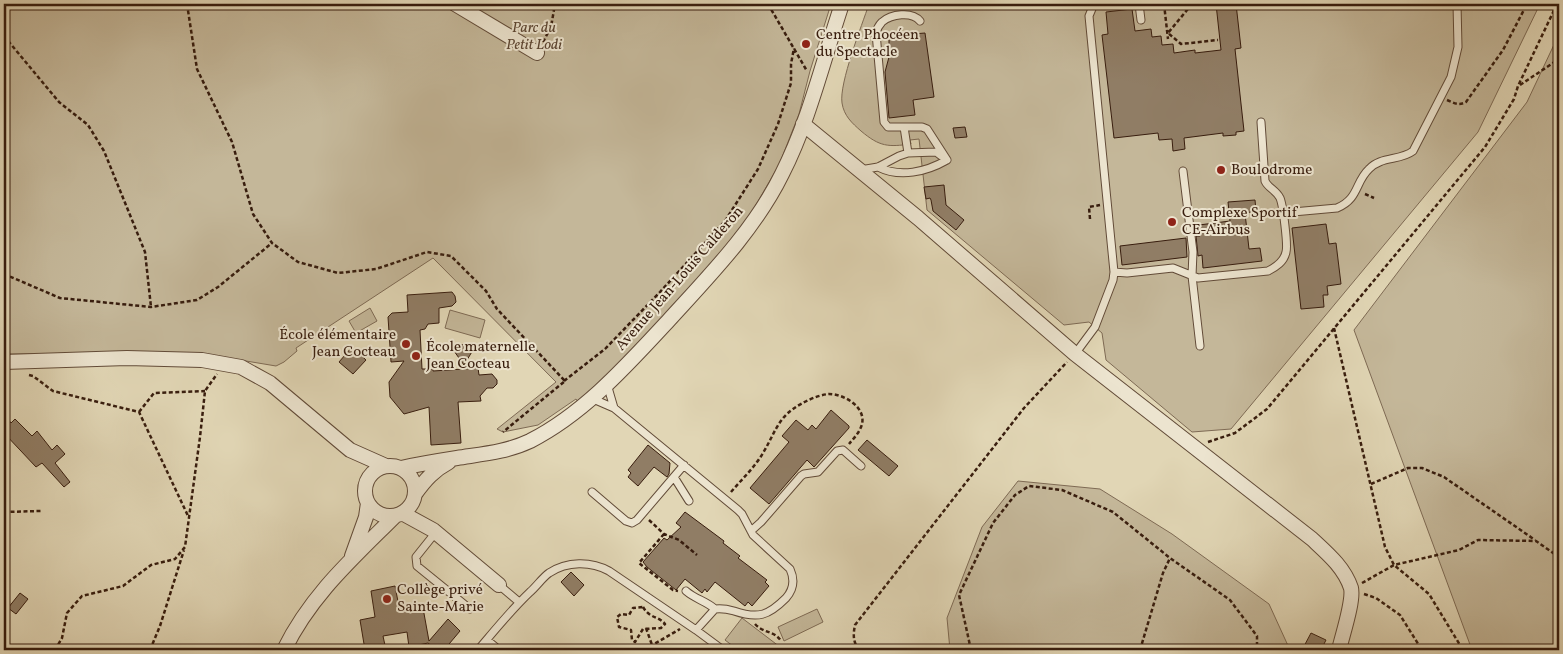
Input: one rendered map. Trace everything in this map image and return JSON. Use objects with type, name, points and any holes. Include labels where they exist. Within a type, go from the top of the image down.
[{"type":"street","points":[[455,4],[537,53]]},
{"type":"street","name":"Avenue Jean-Louis Calderon","points":[[350,450],[386,466],[401,468],[491,453],[530,441],[552,428],[607,384],[631,361],[748,230],[768,200],[782,175],[803,124],[842,4]]},
{"type":"street","points":[[803,124],[918,218],[1075,354],[1312,539],[1336,561],[1351,589],[1350,607],[1339,650]]},
{"type":"street","points":[[4,362],[127,358],[202,360],[242,367],[270,383],[350,450],[368,479],[373,473],[386,466]]},
{"type":"street","name":"Avenue Jean-Louis Calderon","points":[[284,650],[302,619],[350,559],[399,514],[437,468],[458,458]]},
{"type":"street","points":[[401,468],[412,478],[414,498],[435,531]]},
{"type":"street","name":"Avenue Jean-Louis Calderon","points":[[350,559],[366,517],[368,503],[365,487],[368,479]]},
{"type":"street","points":[[368,503],[380,514],[387,516],[399,514],[435,531],[499,585]]},
{"type":"lane","points":[[1075,354],[1095,327],[1113,280],[1114,272],[1089,16],[1094,4]]},
{"type":"lane","points":[[1139,4],[1141,20]]},
{"type":"lane","points":[[1282,213],[1343,206],[1350,201],[1368,169],[1384,160],[1408,155],[1413,151],[1451,77],[1458,48],[1456,4]]},
{"type":"lane","points":[[920,21],[911,15],[889,17],[878,26],[876,33],[884,122],[888,127],[922,127],[927,129],[947,160]]},
{"type":"lane","points":[[1114,272],[1127,273],[1173,268],[1198,278],[1268,271],[1275,268],[1282,261],[1286,252],[1282,213],[1279,196],[1265,181],[1261,122]]},
{"type":"lane","points":[[904,127],[908,153]]},
{"type":"lane","points":[[860,170],[878,167],[908,153],[936,152],[947,160]]},
{"type":"lane","points":[[878,167],[896,174],[932,168],[947,160]]},
{"type":"lane","points":[[1183,171],[1193,252],[1192,276],[1200,346]]},
{"type":"lane","points":[[607,384],[614,408]]},
{"type":"lane","points":[[591,398],[614,408],[725,499],[742,514],[757,539],[790,569],[794,576],[790,594],[771,612],[762,615],[752,616],[725,609],[715,609],[707,602],[695,598],[686,591]]},
{"type":"lane","points":[[751,531],[801,476],[818,472],[837,451],[843,450],[861,466]]},
{"type":"lane","points":[[592,492],[626,521],[632,523],[684,465]]},
{"type":"lane","points":[[674,477],[689,501]]},
{"type":"lane","points":[[435,531],[416,558],[417,566],[470,609]]},
{"type":"lane","points":[[478,650],[519,602],[543,578],[554,570],[567,565],[590,564],[609,571],[723,650]]},
{"type":"lane","points":[[499,585],[519,602]]},
{"type":"lane","points":[[696,630],[715,609]]},
{"type":"lane","points":[[487,640],[498,650]]},
{"type":"path","points":[[188,4],[197,69],[232,142],[253,214],[272,243],[298,262],[338,273],[376,269],[427,252],[451,256],[486,291],[497,309],[564,381]]},
{"type":"path","points":[[537,53],[551,26],[555,4],[550,4]]},
{"type":"path","points":[[768,4],[816,85]]},
{"type":"path","points":[[1164,4],[1168,39]]},
{"type":"path","points":[[1168,34],[1192,4]]},
{"type":"path","points":[[1441,98],[1457,104],[1466,102],[1503,50],[1527,4]]},
{"type":"path","points":[[1192,446],[1235,433],[1267,410],[1485,147],[1514,99],[1518,86],[1557,4]]},
{"type":"path","points":[[1168,34],[1181,44],[1218,40]]},
{"type":"path","points":[[4,36],[59,102],[88,125],[104,151],[145,252],[151,307]]},
{"type":"path","points":[[504,432],[605,349],[725,221],[758,169],[778,124],[791,83],[791,64],[794,48]]},
{"type":"path","points":[[1518,86],[1559,59]]},
{"type":"path","points":[[1090,219],[1089,207],[1108,204]]},
{"type":"path","points":[[4,274],[60,298],[151,307],[197,300],[218,286],[272,243]]},
{"type":"path","points":[[1334,328],[1385,547],[1394,566],[1429,594],[1463,650]]},
{"type":"path","points":[[858,650],[854,644],[853,634],[855,625],[1024,408],[1075,354]]},
{"type":"path","points":[[150,650],[160,626],[185,547],[204,391],[225,364]]},
{"type":"path","points":[[26,374],[34,376],[52,391],[139,412]]},
{"type":"path","points":[[139,412],[154,393],[204,391]]},
{"type":"path","points":[[725,499],[763,453],[784,416],[794,408],[818,396],[829,394],[848,399],[862,416],[860,430],[843,450]]},
{"type":"path","points":[[139,412],[189,519]]},
{"type":"path","points":[[1371,484],[1408,468],[1422,468],[1444,476],[1559,557]]},
{"type":"path","points":[[971,650],[958,595],[993,523],[1016,495],[1029,486],[1062,490],[1113,512],[1170,558],[1230,600],[1257,636],[1257,650]]},
{"type":"path","points":[[4,512],[41,511]]},
{"type":"path","points":[[642,514],[664,534],[679,540],[696,555]]},
{"type":"path","points":[[664,534],[639,563],[673,590],[686,591]]},
{"type":"path","points":[[1351,589],[1394,566],[1459,550],[1478,540],[1536,540]]},
{"type":"path","points":[[55,650],[62,638],[67,613],[82,596],[123,586],[151,565],[175,559],[185,547]]},
{"type":"path","points":[[1140,650],[1162,573],[1170,558]]},
{"type":"path","points":[[1351,589],[1376,598],[1400,615],[1422,650]]},
{"type":"path","points":[[643,607],[648,614],[665,624],[661,628],[646,628],[635,642],[632,640],[631,630],[619,627],[617,617],[621,614],[629,615],[633,608],[643,607]]},
{"type":"path","points":[[752,616],[756,626],[766,632],[775,633],[781,641]]},
{"type":"path","points":[[644,650],[688,624]]},
{"type":"path","points":[[646,628],[652,645]]},
{"type":"green space","name":"Parc du Petit Lodi","points":[[4,4],[831,4],[799,114],[779,165],[750,215],[708,268],[617,366],[578,402],[576,399],[538,425],[503,432],[497,429],[556,382],[433,258],[296,348],[297,351],[276,366],[198,353],[4,354]]},
{"type":"green space","name":"Complexe Sportif CE-Airbus","points":[[869,4],[1540,4],[1478,132],[1231,429],[1192,432],[1106,360],[1102,333],[1089,322],[1064,325],[927,210],[919,139],[910,140],[911,144],[884,145],[868,136],[849,119],[842,103],[844,82]]},
{"type":"green space","points":[[1559,34],[1559,650],[1472,650],[1354,330],[1527,102]]},
{"type":"green space","points":[[370,308],[377,321],[356,333],[349,321]]},
{"type":"green space","points":[[450,310],[485,320],[480,338],[445,328]]},
{"type":"green space","points":[[1018,481],[1100,489],[1172,534],[1269,604],[1290,650],[950,650],[947,618],[982,527]]},
{"type":"green space","points":[[817,609],[823,622],[784,641],[778,627]]},
{"type":"green space","points":[[742,618],[784,650],[738,650],[725,640]]},
{"type":"building","points":[[1216,4],[1236,4],[1241,48],[1235,49],[1244,131],[1236,132],[1236,135],[1223,136],[1223,133],[1184,138],[1185,149],[1173,151],[1172,139],[1159,140],[1158,133],[1114,138],[1102,35],[1108,34],[1106,12],[1132,9],[1135,31],[1151,29],[1152,37],[1161,36],[1162,45],[1173,44],[1174,53],[1195,50],[1195,53],[1221,50]]},
{"type":"building","points":[[925,33],[934,97],[913,100],[915,115],[889,118],[885,72],[889,57],[889,36]]},
{"type":"building","points":[[965,127],[967,137],[955,138],[953,128]]},
{"type":"building","points":[[944,185],[946,205],[964,220],[956,230],[933,211],[930,198],[926,199],[924,187]]},
{"type":"building","points":[[1255,200],[1256,211],[1245,213],[1249,249],[1260,248],[1262,261],[1203,268],[1202,255],[1198,256],[1196,236],[1200,236],[1199,225],[1230,221],[1228,202]]},
{"type":"building","points":[[1326,224],[1329,244],[1336,243],[1341,284],[1327,286],[1328,295],[1323,295],[1324,307],[1301,309],[1292,228]]},
{"type":"building","points":[[1186,238],[1187,257],[1122,265],[1120,246]]},
{"type":"building","points":[[452,292],[456,302],[452,306],[439,308],[439,323],[428,324],[425,329],[420,330],[422,369],[433,369],[433,371],[478,368],[479,375],[492,374],[497,380],[497,384],[493,388],[487,388],[480,396],[481,401],[458,402],[461,443],[431,445],[429,407],[404,414],[390,397],[389,382],[404,361],[391,362],[388,317],[392,313],[408,312],[407,295]]},
{"type":"building","points":[[469,344],[473,350],[464,365],[454,351],[458,345]]},
{"type":"building","points":[[352,347],[366,360],[353,374],[339,362]]},
{"type":"building","points":[[831,410],[849,428],[814,467],[807,460],[769,504],[750,488],[789,442],[782,436],[796,420],[808,430],[812,425],[816,429]]},
{"type":"building","points":[[4,414],[11,423],[15,419],[32,436],[37,431],[52,450],[57,445],[65,454],[55,463],[70,482],[64,487],[42,463],[36,467],[4,433]]},
{"type":"building","points":[[867,440],[898,466],[889,476],[858,450]]},
{"type":"building","points":[[648,445],[670,463],[669,474],[667,477],[654,467],[638,486],[628,477],[631,473],[628,470]]},
{"type":"building","points":[[685,512],[724,541],[723,543],[740,556],[738,558],[767,580],[765,582],[769,586],[752,606],[748,602],[745,606],[715,582],[707,592],[705,589],[702,593],[685,579],[676,590],[643,562],[664,538],[667,540],[681,527],[676,523]]},
{"type":"building","points":[[571,572],[584,585],[574,596],[561,582]]},
{"type":"building","points":[[395,586],[400,612],[423,608],[429,641],[448,619],[460,631],[444,650],[437,650],[428,643],[409,647],[407,632],[383,636],[386,650],[365,650],[360,620],[375,617],[371,591]]},
{"type":"building","points":[[20,593],[28,599],[16,614],[8,608]]},
{"type":"building","points":[[1311,633],[1326,640],[1321,650],[1302,650]]},
{"type":"place","name":"Centre Phocéen du Spectacle","points":[[806,44]]},
{"type":"place","name":"Boulodrome","points":[[1221,170]]},
{"type":"place","name":"Complexe Sportif CE-Airbus","points":[[1172,222]]},
{"type":"place","name":"École élémentaire Jean Cocteau","points":[[406,344]]},
{"type":"place","name":"École maternelle Jean Cocteau","points":[[416,356]]},
{"type":"place","name":"Collège privé Sainte-Marie","points":[[387,599]]}]
